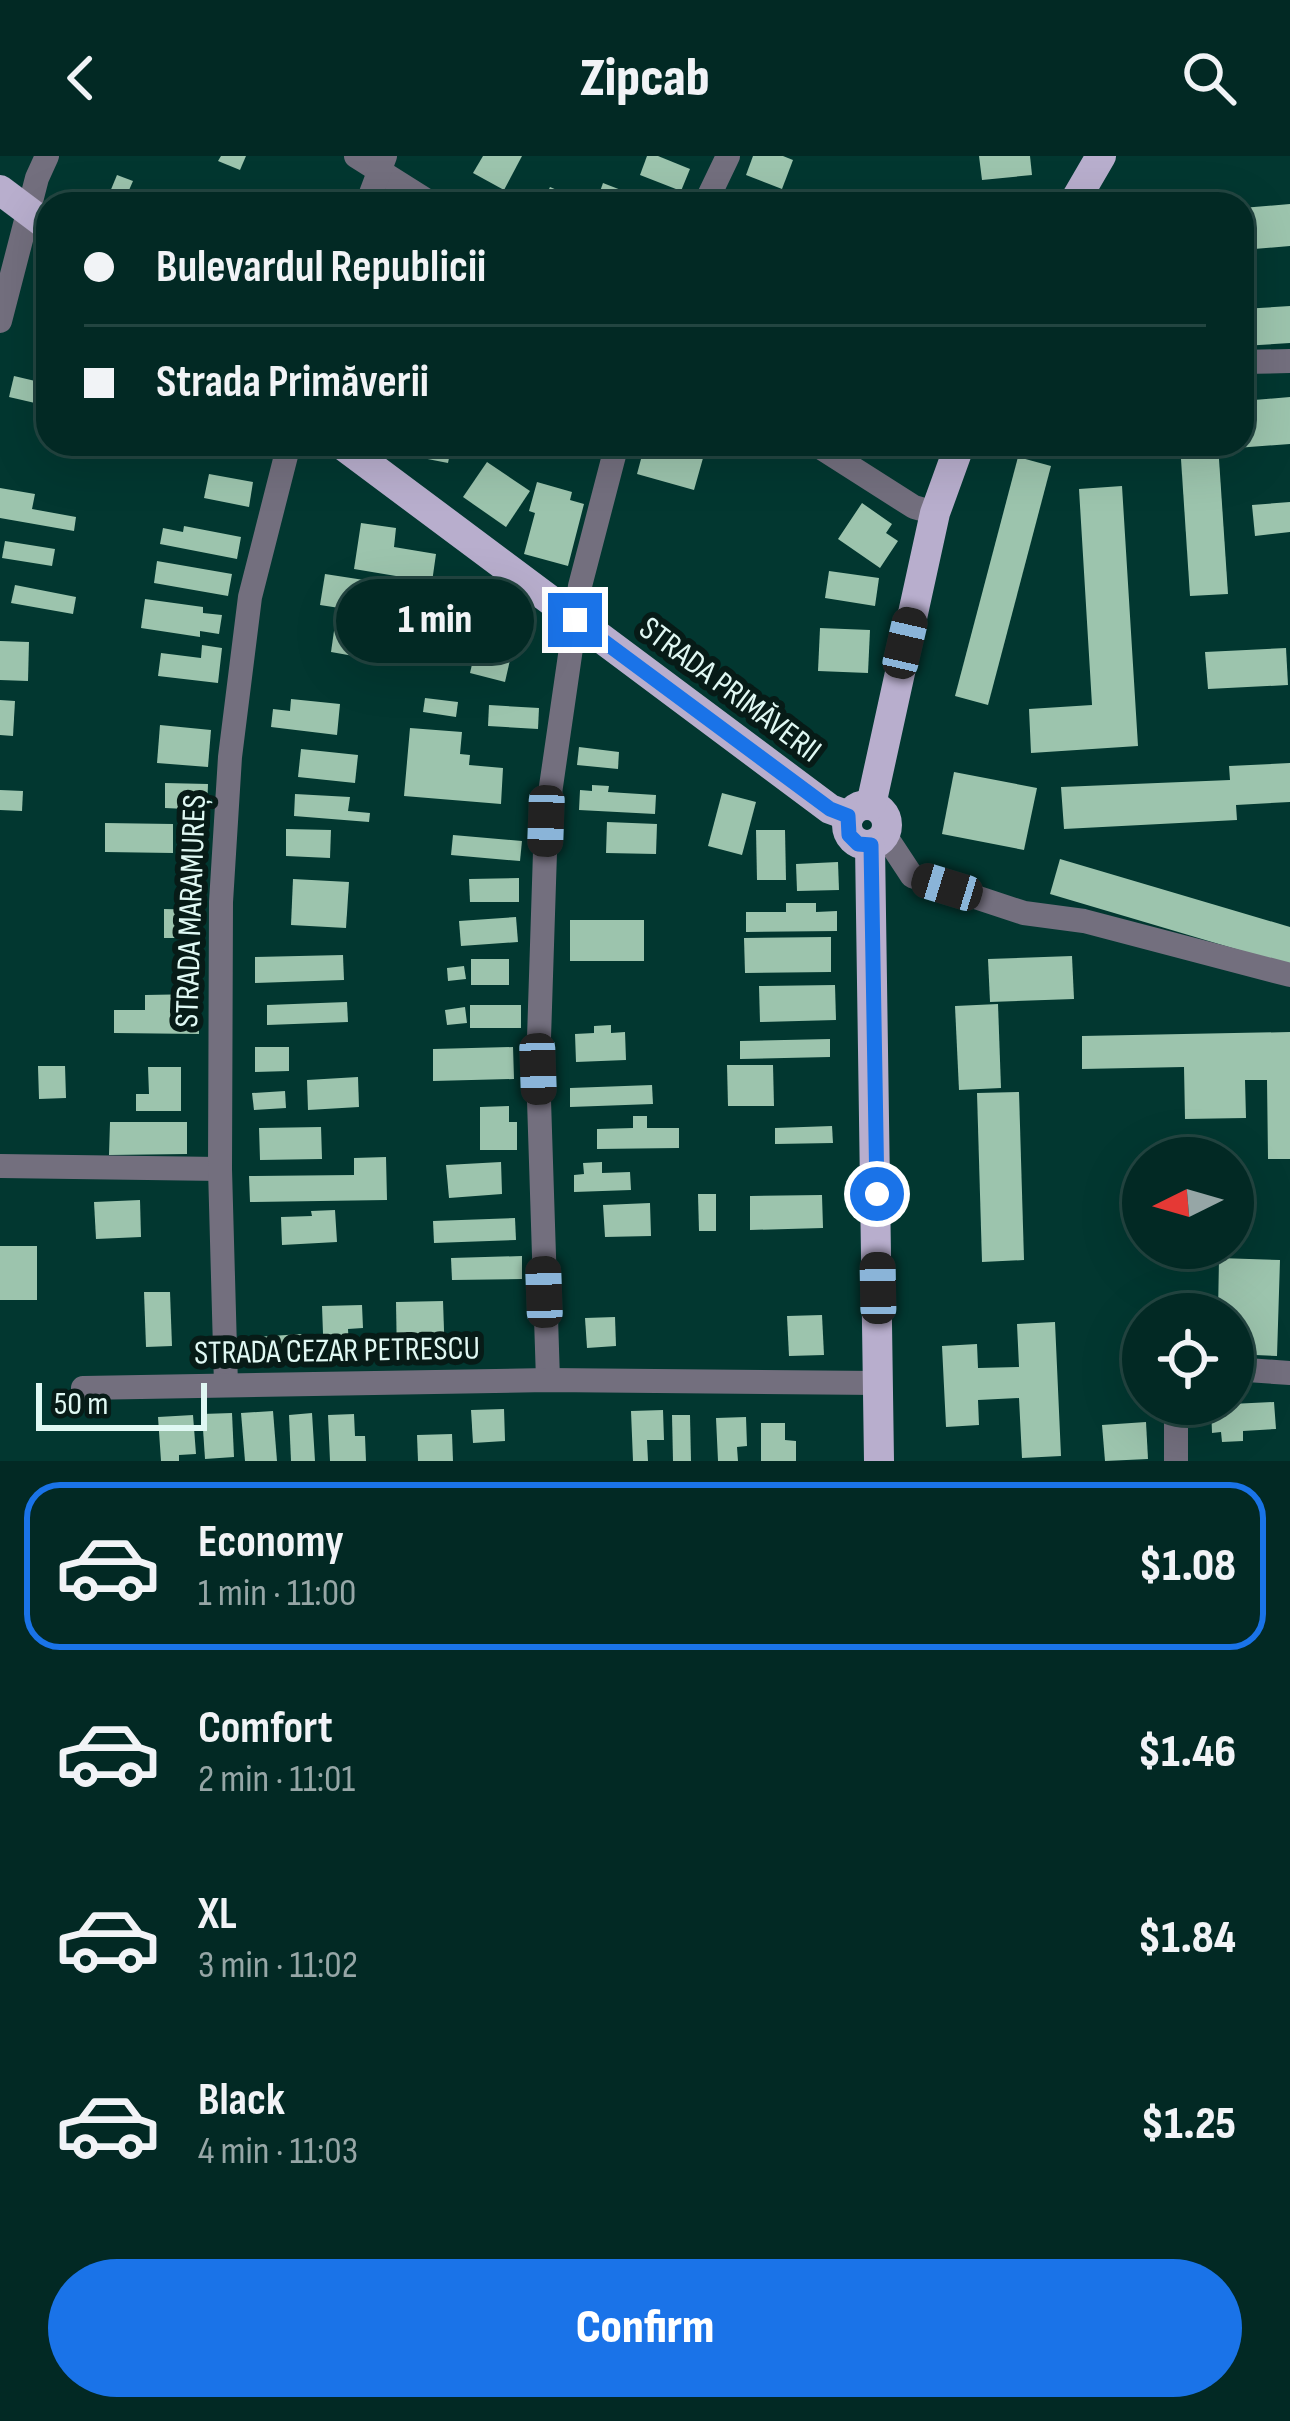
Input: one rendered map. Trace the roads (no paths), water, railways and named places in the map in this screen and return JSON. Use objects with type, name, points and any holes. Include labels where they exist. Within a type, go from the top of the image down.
[{"type":"main road","points":[[1080,192],[1101,156]]},
{"type":"main road","points":[[0,190],[36,217]]},
{"type":"main road","name":"STRADA PRIMĂVERII","points":[[357,456],[830,809],[860,811],[849,835],[858,844],[878,840]]},
{"type":"main road","points":[[860,811],[935,513],[956,456]]},
{"type":"main road","points":[[878,840],[879,1461]]},
{"type":"street","points":[[38,192],[37,178],[46,156]]},
{"type":"street","points":[[356,156],[382,163],[417,192]]},
{"type":"street","points":[[711,192],[728,156]]},
{"type":"street","points":[[371,192],[382,163]]},
{"type":"street","points":[[0,321],[36,227]]},
{"type":"street","points":[[1254,362],[1290,361]]},
{"type":"street","name":"STRADA MARAMUREȘ","points":[[226,1385],[220,1169],[221,902],[230,757],[250,597],[286,456]]},
{"type":"street","points":[[548,1380],[538,1069],[546,821],[580,586],[614,456]]},
{"type":"street","points":[[833,456],[914,507],[935,513]]},
{"type":"street","points":[[878,840],[912,876],[1024,913],[1084,921],[1290,975]]},
{"type":"street","points":[[0,1166],[220,1169]]},
{"type":"street","points":[[1254,1370],[1290,1372]]},
{"type":"street","name":"STRADA CEZAR PETRESCU","points":[[83,1388],[548,1380],[879,1383]]},
{"type":"street","points":[[1176,1425],[1176,1461]]}]
